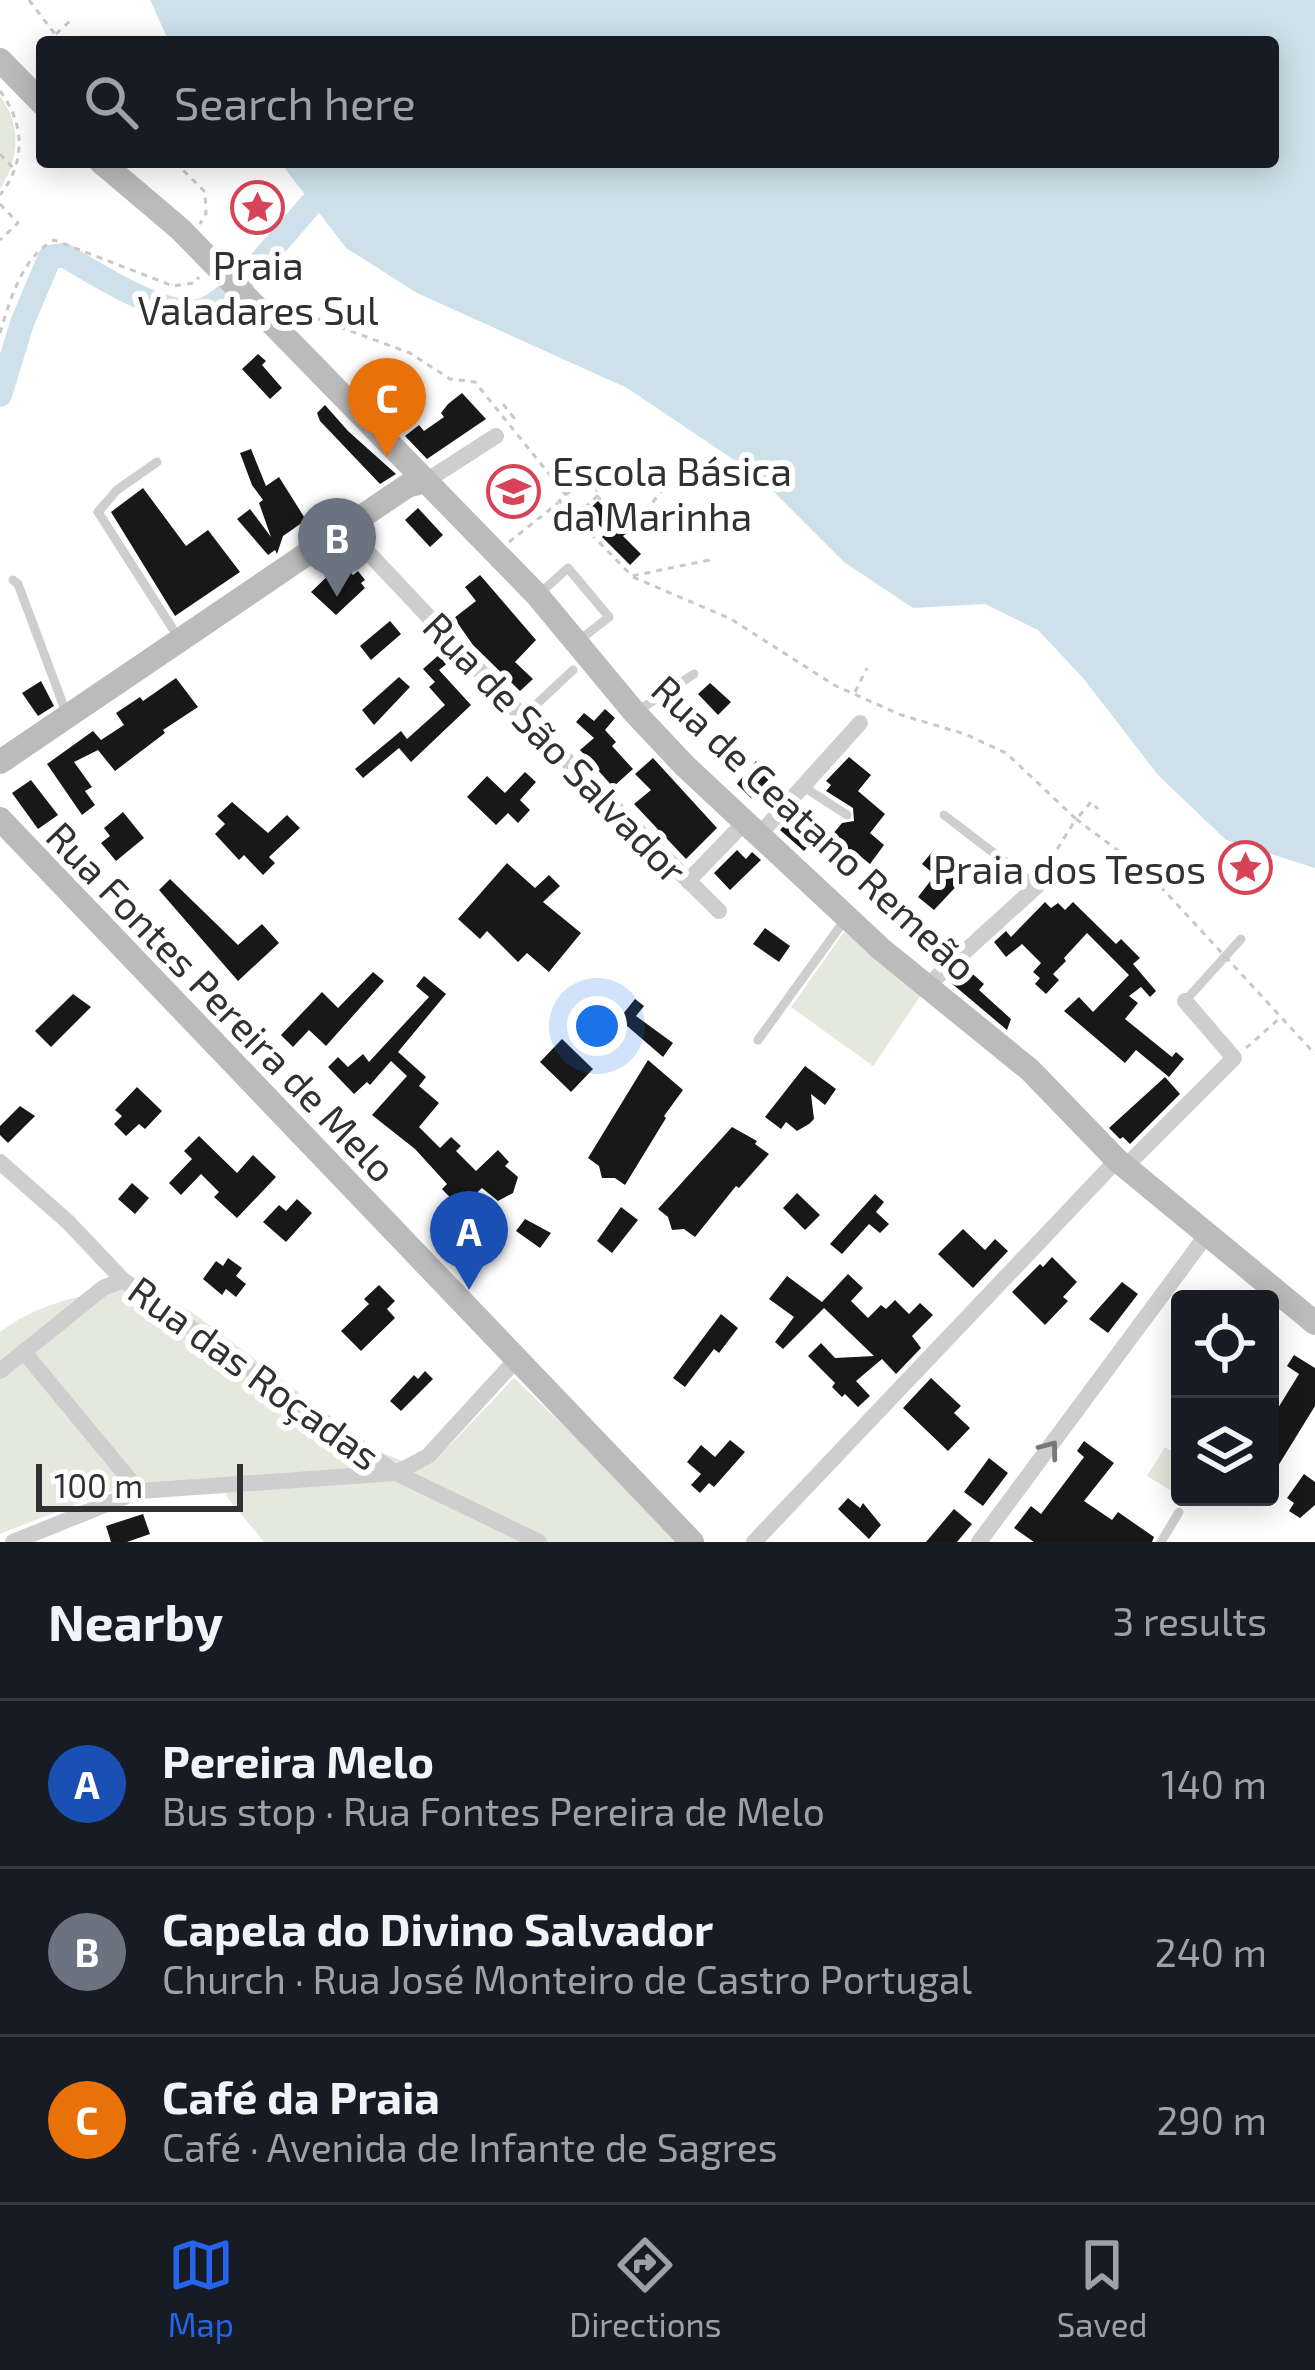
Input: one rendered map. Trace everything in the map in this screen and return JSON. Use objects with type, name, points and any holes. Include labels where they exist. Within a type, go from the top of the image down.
[{"type":"main road","points":[[0,60],[36,97]]},
{"type":"main road","name":"Rua de Ceatano Remeão","points":[[108,168],[229,278],[537,595],[635,713],[752,828],[847,916],[1030,1070],[1121,1164],[1315,1323]]},
{"type":"main road","points":[[0,762],[407,486],[426,482]]},
{"type":"main road","name":"Rua Fontes Pereira de Melo","points":[[0,819],[692,1542]]},
{"type":"street","points":[[426,482],[502,429]]},
{"type":"street","name":"Rua de São Salvador","points":[[345,528],[523,717],[718,911]]},
{"type":"street","points":[[688,881],[804,787],[860,723]]},
{"type":"street","points":[[928,985],[1037,886],[1048,864]]},
{"type":"street","points":[[754,1542],[1121,1164],[1234,1058],[1185,1001]]},
{"type":"street","name":"Rua das Roçadas","points":[[0,1162],[68,1222],[123,1280],[396,1473],[539,1542]]},
{"type":"street","points":[[979,1542],[1208,1233]]},
{"type":"street","points":[[0,1372],[103,1288],[123,1280]]},
{"type":"street","points":[[24,1352],[140,1491]]},
{"type":"street","points":[[13,1542],[140,1491],[396,1473],[428,1456],[515,1361]]},
{"type":"lane","points":[[157,462],[117,490],[98,512],[181,641]]},
{"type":"lane","points":[[537,595],[568,568],[609,617],[577,642]]},
{"type":"lane","points":[[13,580],[67,716]]},
{"type":"lane","points":[[523,717],[573,670]]},
{"type":"lane","points":[[635,713],[694,674]]},
{"type":"lane","points":[[804,787],[847,815]]},
{"type":"lane","points":[[944,814],[1037,886]]},
{"type":"lane","points":[[758,1040],[847,916]]},
{"type":"lane","points":[[1185,1001],[1241,939]]},
{"type":"lane","points":[[1161,1542],[1179,1512]]},
{"type":"path","points":[[29,0],[55,35],[70,21]]},
{"type":"path","points":[[0,91],[16,118],[20,136],[15,170],[0,195]]},
{"type":"path","points":[[0,154],[15,170]]},
{"type":"path","points":[[182,168],[206,192],[206,213],[197,229]]},
{"type":"path","points":[[0,204],[18,223],[0,240]]},
{"type":"path","points":[[0,228],[6,234]]},
{"type":"path","points":[[0,333],[12,294],[38,249],[54,241],[173,286],[229,278]]},
{"type":"path","points":[[256,271],[267,272]]},
{"type":"path","points":[[502,429],[514,418],[503,404]]},
{"type":"path","points":[[566,495],[592,471]]},
{"type":"path","points":[[604,487],[594,493],[630,530],[661,492]]},
{"type":"path","points":[[575,518],[597,496]]},
{"type":"path","points":[[503,547],[559,501]]},
{"type":"path","points":[[632,576],[731,619],[854,694],[1006,754],[1076,819],[1149,874],[1315,1054]]},
{"type":"path","points":[[854,694],[867,668]]},
{"type":"path","points":[[1048,864],[1091,802],[1098,808]]},
{"type":"path","points":[[1241,1052],[1280,1017]]},
{"type":"shaded area","points":[[150,0],[1315,0],[1315,868],[1226,840],[1158,775],[1083,678],[1038,630],[985,604],[913,608],[844,562],[758,476],[627,388],[417,293],[346,248],[285,168],[1279,168],[1279,36],[166,36]]},
{"type":"shaded area","points":[[0,96],[12,119],[15,142],[0,189]]},
{"type":"shaded area","points":[[844,932],[922,994],[873,1066],[791,1007]]},
{"type":"shaded area","points":[[117,1289],[150,1289],[193,1313],[377,1451],[421,1468],[514,1378],[681,1542],[264,1542],[227,1497],[223,1480],[141,1485],[105,1493],[0,1534],[0,1332],[41,1309]]},
{"type":"shaded area","points":[[1165,1447],[1171,1451],[1171,1491],[1147,1476]]},
{"type":"building","points":[[258,354],[282,388],[270,399],[242,369]]},
{"type":"building","points":[[462,393],[486,419],[427,459],[405,436],[419,425],[424,431],[444,417],[441,413]]},
{"type":"building","points":[[325,405],[396,474],[380,484],[320,421],[317,413]]},
{"type":"building","points":[[251,449],[266,486],[279,477],[306,520],[283,536],[277,554],[275,550],[268,555],[237,519],[250,509],[271,537],[259,503],[263,500],[240,453]]},
{"type":"building","points":[[143,488],[186,546],[208,530],[240,572],[175,616],[111,512]]},
{"type":"building","points":[[598,501],[628,532],[623,536],[641,554],[630,565],[602,537],[606,532],[586,512]]},
{"type":"building","points":[[418,508],[443,535],[430,547],[405,520]]},
{"type":"building","points":[[333,571],[341,579],[349,571],[353,575],[358,571],[365,580],[361,583],[365,588],[336,615],[311,592]]},
{"type":"building","points":[[480,575],[536,640],[515,662],[533,679],[520,691],[473,645],[454,618],[476,601],[465,587]]},
{"type":"building","points":[[390,621],[401,634],[371,660],[360,646]]},
{"type":"building","points":[[441,653],[449,662],[439,670],[471,705],[411,762],[399,748],[363,778],[355,769],[401,731],[407,739],[445,705],[429,687],[435,682],[423,669]]},
{"type":"building","points":[[399,677],[410,687],[374,725],[362,710]]},
{"type":"building","points":[[176,678],[198,707],[115,771],[98,750],[74,762],[92,787],[85,791],[95,805],[82,815],[47,764],[93,731],[101,740],[124,725],[116,713]]},
{"type":"building","points":[[41,681],[54,706],[38,716],[22,693]]},
{"type":"building","points":[[710,683],[731,702],[718,715],[698,694]]},
{"type":"building","points":[[605,709],[615,718],[605,730],[616,742],[612,746],[633,769],[613,787],[580,750],[594,738],[576,722],[584,713],[594,721]]},
{"type":"building","points":[[849,757],[871,775],[858,791],[885,814],[870,833],[884,845],[870,864],[851,849],[833,870],[825,863],[831,856],[813,840],[804,851],[780,830],[801,808],[832,835],[842,823],[854,821],[853,808],[826,791],[831,785],[826,781]]},
{"type":"building","points":[[653,758],[717,828],[686,859],[634,804],[651,790],[635,774]]},
{"type":"building","points":[[756,761],[772,776],[751,798],[737,784]]},
{"type":"building","points":[[525,772],[536,782],[520,800],[530,810],[518,823],[508,813],[496,825],[467,797],[487,776],[505,793]]},
{"type":"building","points":[[31,780],[58,815],[38,829],[12,793]]},
{"type":"building","points":[[232,802],[268,833],[287,815],[300,828],[269,857],[275,863],[263,875],[244,855],[239,860],[215,834],[225,824],[217,816]]},
{"type":"building","points":[[123,812],[144,838],[116,861],[101,843],[110,836],[104,828]]},
{"type":"building","points":[[737,850],[746,859],[752,852],[761,860],[730,890],[714,873]]},
{"type":"building","points":[[933,851],[966,876],[934,910],[918,897],[935,875],[922,864]]},
{"type":"building","points":[[507,863],[535,888],[549,875],[560,886],[543,902],[581,933],[549,972],[527,953],[518,962],[487,931],[480,939],[458,919]]},
{"type":"building","points":[[170,879],[238,945],[262,924],[279,943],[238,981],[159,890]]},
{"type":"building","points":[[1045,902],[1051,908],[1058,903],[1065,910],[1073,902],[1116,944],[1121,939],[1140,958],[1133,964],[1156,991],[1150,997],[1141,987],[1129,996],[1138,1003],[1125,1019],[1172,1057],[1176,1052],[1184,1059],[1169,1077],[1136,1050],[1125,1063],[1064,1011],[1079,997],[1093,1012],[1129,975],[1087,933],[1053,974],[1059,980],[1046,994],[1035,984],[1040,978],[1033,972],[1041,963],[1022,944],[1006,957],[994,942],[1006,931],[1011,937]]},
{"type":"building","points":[[765,928],[790,946],[779,962],[753,944]]},
{"type":"building","points":[[966,968],[984,984],[979,990],[1011,1019],[1007,1030],[950,982]]},
{"type":"building","points":[[373,972],[384,981],[326,1046],[309,1030],[293,1047],[281,1035],[322,992],[338,1008]]},
{"type":"building","points":[[424,976],[446,994],[398,1052],[426,1077],[419,1086],[439,1103],[419,1127],[440,1148],[451,1137],[461,1146],[456,1151],[476,1171],[498,1150],[509,1162],[505,1166],[518,1177],[513,1193],[498,1201],[482,1188],[460,1208],[442,1189],[447,1184],[415,1149],[372,1115],[407,1076],[391,1061],[370,1085],[367,1082],[354,1094],[328,1067],[338,1057],[348,1067],[363,1054],[369,1062],[429,997],[416,986]]},
{"type":"building","points":[[73,994],[91,1007],[51,1047],[35,1031]]},
{"type":"building","points":[[635,999],[644,1006],[636,1016],[673,1043],[663,1057],[619,1019]]},
{"type":"building","points":[[562,1039],[593,1069],[571,1092],[540,1062]]},
{"type":"building","points":[[648,1060],[683,1090],[625,1185],[615,1178],[602,1178],[599,1166],[588,1158]]},
{"type":"building","points":[[805,1066],[836,1089],[825,1105],[811,1094],[814,1119],[809,1124],[797,1131],[786,1122],[781,1129],[765,1117]]},
{"type":"building","points":[[1165,1077],[1180,1094],[1130,1144],[1120,1139],[1109,1128]]},
{"type":"building","points":[[137,1087],[162,1111],[145,1129],[139,1124],[126,1136],[114,1124],[122,1116],[115,1110]]},
{"type":"building","points":[[20,1106],[35,1116],[8,1143],[0,1135],[0,1126]]},
{"type":"building","points":[[732,1127],[769,1154],[695,1237],[684,1229],[672,1230],[668,1217],[658,1209]]},
{"type":"building","points":[[199,1136],[237,1173],[253,1155],[276,1177],[237,1218],[214,1197],[219,1192],[201,1174],[181,1195],[169,1183],[192,1159],[184,1151]]},
{"type":"building","points":[[132,1183],[149,1198],[135,1214],[118,1199]]},
{"type":"building","points":[[797,1193],[820,1215],[805,1230],[783,1208]]},
{"type":"building","points":[[875,1194],[884,1202],[876,1212],[889,1224],[880,1233],[869,1224],[842,1254],[830,1244]]},
{"type":"building","points":[[297,1199],[312,1213],[286,1242],[263,1222],[279,1205],[286,1211]]},
{"type":"building","points":[[621,1207],[638,1220],[612,1253],[597,1241]]},
{"type":"building","points":[[525,1219],[551,1233],[540,1248],[516,1231]]},
{"type":"building","points":[[963,1229],[985,1250],[995,1239],[1008,1251],[973,1288],[938,1254]]},
{"type":"building","points":[[1052,1257],[1077,1282],[1063,1297],[1068,1301],[1045,1325],[1012,1292]]},
{"type":"building","points":[[228,1258],[242,1268],[236,1276],[246,1284],[236,1297],[226,1289],[222,1295],[203,1279],[216,1261],[223,1266]]},
{"type":"building","points":[[848,1274],[863,1288],[851,1301],[868,1318],[881,1305],[886,1309],[895,1300],[909,1314],[920,1303],[933,1315],[912,1336],[921,1348],[896,1374],[882,1359],[856,1381],[870,1396],[858,1407],[832,1387],[835,1383],[808,1356],[821,1343],[835,1358],[874,1356],[824,1308],[783,1349],[775,1342],[794,1317],[769,1299],[787,1276],[822,1302]]},
{"type":"building","points":[[1122,1282],[1138,1294],[1108,1333],[1089,1319]]},
{"type":"building","points":[[379,1285],[395,1301],[387,1309],[395,1318],[361,1351],[341,1331],[369,1304],[364,1299]]},
{"type":"building","points":[[721,1314],[738,1328],[719,1353],[714,1349],[685,1387],[673,1378]]},
{"type":"building","points":[[1294,1355],[1315,1368],[1315,1406],[1279,1464],[1279,1406],[1299,1374],[1287,1366]]},
{"type":"building","points":[[425,1371],[433,1379],[401,1411],[390,1401],[414,1375],[418,1379]]},
{"type":"building","points":[[931,1378],[961,1406],[954,1413],[970,1428],[948,1451],[903,1408]]},
{"type":"building","points":[[730,1440],[745,1452],[714,1487],[709,1483],[700,1493],[691,1485],[701,1474],[687,1462],[701,1445],[715,1457]]},
{"type":"building","points":[[1084,1441],[1114,1463],[1084,1501],[1112,1520],[1118,1512],[1154,1537],[1152,1542],[1034,1542],[1014,1528],[1031,1506],[1041,1514],[1084,1457],[1077,1451]]},
{"type":"building","points":[[989,1458],[1008,1473],[983,1506],[964,1492]]},
{"type":"building","points":[[1304,1474],[1315,1482],[1315,1505],[1300,1518],[1289,1511],[1294,1503],[1287,1498]]},
{"type":"building","points":[[848,1498],[860,1508],[863,1503],[881,1525],[869,1539],[838,1509]]},
{"type":"building","points":[[954,1509],[972,1524],[957,1542],[926,1542]]},
{"type":"building","points":[[143,1514],[150,1534],[111,1542],[106,1526]]},
{"type":"waterway","points":[[0,395],[22,323],[50,257],[64,255],[151,302],[202,310],[243,280],[310,205]]},
{"type":"place","name":"Praia Valadares Sul","points":[[258,207]]},
{"type":"place","name":"Café da Praia","points":[[387,457]]},
{"type":"place","name":"Escola Básica da Marinha","points":[[513,492]]},
{"type":"place","name":"Capela do Divino Salvador","points":[[337,597]]},
{"type":"place","name":"Praia dos Tesos","points":[[1245,868]]},
{"type":"place","name":"Pereira Melo","points":[[469,1290]]}]
